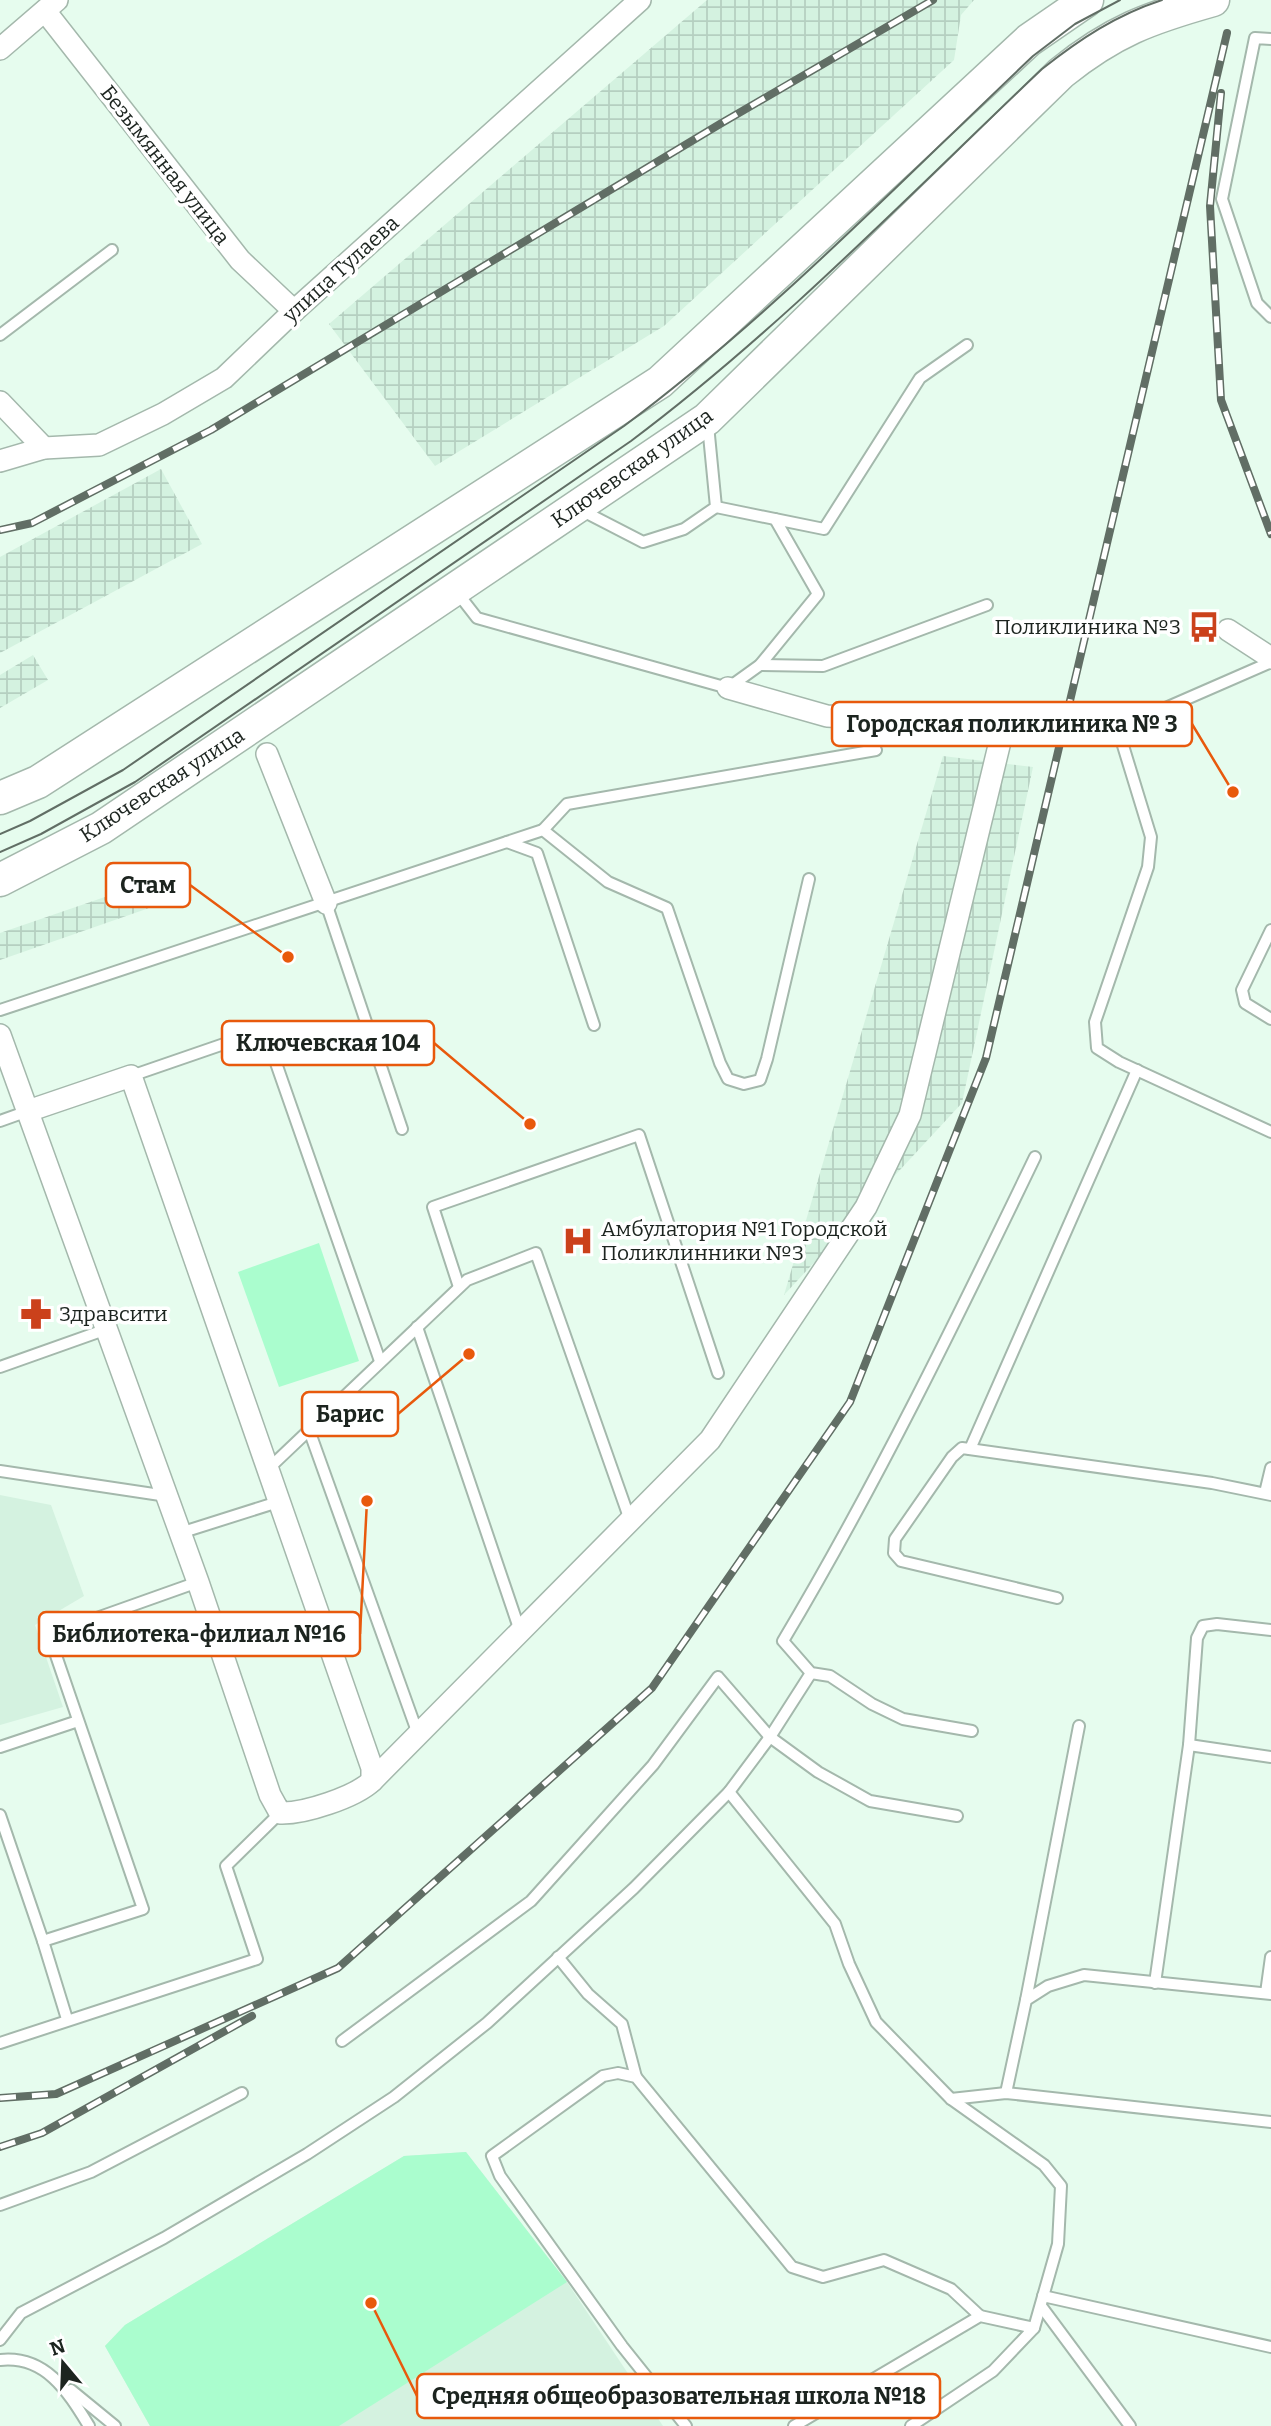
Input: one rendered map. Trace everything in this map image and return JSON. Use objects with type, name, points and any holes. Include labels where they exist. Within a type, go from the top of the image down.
[{"type":"main road","points":[[0,797],[38,782],[660,382],[1029,40],[1087,0]]},
{"type":"main road","name":"Ключевская улица","points":[[0,880],[260,741],[455,590],[707,419],[1061,73],[1096,44],[1125,28],[1213,0]]},
{"type":"street","name":"улица Тулаева","points":[[0,461],[44,448],[99,445],[163,414],[224,378],[294,311],[640,0]]},
{"type":"street","name":"Безымянная улица","points":[[51,5],[240,260],[294,311]]},
{"type":"street","points":[[0,49],[51,5]]},
{"type":"street","points":[[0,402],[44,448]]},
{"type":"street","points":[[1228,630],[1271,660]]},
{"type":"street","points":[[0,1035],[198,1582],[270,1795],[280,1813],[295,1814],[363,1790],[710,1440],[866,1207],[913,1102],[1004,725],[827,716],[728,688]]},
{"type":"street","points":[[260,741],[326,903]]},
{"type":"street","points":[[28,1111],[131,1076],[372,1768],[372,1781]]},
{"type":"lane","points":[[1271,38],[1255,38],[1223,199],[1257,303],[1271,317]]},
{"type":"lane","points":[[0,335],[112,250]]},
{"type":"lane","points":[[577,508],[643,542],[684,529],[716,507],[824,529],[920,378],[967,345]]},
{"type":"lane","points":[[707,419],[716,507]]},
{"type":"lane","points":[[455,590],[477,618],[728,688],[760,665],[818,594],[775,519]]},
{"type":"lane","points":[[760,665],[823,666],[987,605]]},
{"type":"lane","points":[[1271,660],[1129,724],[1121,739],[1151,837],[1148,867],[1095,1023],[1097,1048],[1137,1070],[1271,1132]]},
{"type":"lane","points":[[0,1010],[543,830],[567,804],[876,750]]},
{"type":"lane","points":[[543,830],[608,882],[667,908],[720,1063],[728,1079],[744,1084],[760,1080],[767,1059],[809,879]]},
{"type":"lane","points":[[507,842],[537,853],[594,1025]]},
{"type":"lane","points":[[326,903],[402,1129]]},
{"type":"lane","points":[[1271,930],[1242,990],[1245,1003],[1271,1019]]},
{"type":"lane","points":[[131,1076],[250,1035],[261,1036],[269,1043],[380,1361]]},
{"type":"lane","points":[[970,1449],[1137,1070]]},
{"type":"lane","points":[[0,1121],[28,1111]]},
{"type":"lane","points":[[459,1287],[433,1207],[639,1135],[718,1373]]},
{"type":"lane","points":[[971,1731],[904,1719],[872,1704],[830,1676],[811,1673],[783,1641],[823,1573],[936,1362],[1035,1157]]},
{"type":"lane","points":[[267,1470],[467,1280],[536,1253],[630,1520]]},
{"type":"lane","points":[[417,1327],[520,1632]]},
{"type":"lane","points":[[0,1367],[107,1329]]},
{"type":"lane","points":[[309,1430],[418,1734]]},
{"type":"lane","points":[[1057,1598],[901,1561],[894,1553],[895,1539],[952,1457],[962,1448],[1268,1494],[1271,1468]]},
{"type":"lane","points":[[0,1471],[167,1496]]},
{"type":"lane","points":[[180,1533],[278,1502]]},
{"type":"lane","points":[[43,1941],[143,1909],[49,1634],[198,1582]]},
{"type":"lane","points":[[1155,1983],[1189,1745],[1197,1638],[1203,1626],[1217,1624],[1271,1630]]},
{"type":"lane","points":[[0,2340],[21,2313],[164,2238],[307,2154],[394,2097],[487,2023],[634,1888],[729,1792],[811,1673]]},
{"type":"lane","points":[[342,2041],[531,1901],[653,1765],[718,1677],[769,1737],[818,1772],[870,1801],[957,1816]]},
{"type":"lane","points":[[0,1747],[78,1721]]},
{"type":"lane","points":[[1006,2093],[1079,1726]]},
{"type":"lane","points":[[1189,1745],[1271,1757]]},
{"type":"lane","points":[[729,1792],[835,1924],[849,1964],[876,2022],[951,2099],[1044,2165],[1062,2186],[1058,2244],[1034,2328],[993,2371],[911,2426]]},
{"type":"lane","points":[[0,2043],[257,1959],[226,1866],[280,1813]]},
{"type":"lane","points":[[0,1815],[67,2019]]},
{"type":"lane","points":[[558,1957],[588,1994],[622,2024],[636,2077],[792,2267],[823,2277],[884,2260],[951,2289],[980,2316],[1034,2328]]},
{"type":"lane","points":[[1026,2000],[1048,1986],[1084,1975],[1268,1993],[1271,1957]]},
{"type":"lane","points":[[636,2077],[618,2073],[603,2076],[499,2148],[492,2156],[500,2176],[622,2346],[685,2426]]},
{"type":"lane","points":[[0,2205],[91,2172],[242,2093]]},
{"type":"lane","points":[[951,2099],[1006,2093],[1271,2122]]},
{"type":"lane","points":[[1042,2301],[1271,2347]]},
{"type":"lane","points":[[1042,2301],[1130,2426]]},
{"type":"lane","points":[[794,2426],[980,2316]]},
{"type":"lane","points":[[0,2360],[35,2364],[114,2426]]},
{"type":"lane","points":[[63,2384],[89,2426]]},
{"type":"shaded area","points":[[707,0],[974,0],[961,15],[954,60],[664,326],[435,466],[329,324]]},
{"type":"shaded area","points":[[161,469],[202,544],[0,653],[0,557]]},
{"type":"shaded area","points":[[33,655],[48,680],[0,708],[0,675]]},
{"type":"shaded area","points":[[943,756],[1033,767],[962,1103],[784,1295]]},
{"type":"shaded area","points":[[166,876],[175,899],[0,960],[0,933]]},
{"type":"shaded area","points":[[0,1495],[51,1505],[84,1596],[35,1625],[63,1707],[0,1725]]},
{"type":"shaded area","points":[[466,2152],[567,2282],[663,2426],[150,2426],[105,2346],[125,2325],[404,2156]]},
{"type":"green space","points":[[319,1243],[359,1361],[279,1387],[238,1272]]},
{"type":"green space","points":[[466,2152],[567,2282],[339,2426],[150,2426],[105,2346],[125,2325],[404,2156]]},
{"type":"tram line","points":[[0,834],[30,821],[123,770],[624,426],[678,384],[783,294],[1033,56],[1075,24],[1120,0]]},
{"type":"tram line","points":[[0,852],[41,834],[135,782],[631,441],[739,354],[791,308],[1042,69],[1099,29],[1162,0]]},
{"type":"railway","points":[[0,530],[32,523],[211,430],[720,124],[933,0]]},
{"type":"railway","points":[[0,2098],[56,2094],[338,1968],[652,1688],[850,1402],[986,1058],[1227,33]]},
{"type":"railway","points":[[1221,93],[1210,206],[1221,400],[1271,534]]},
{"type":"railway","points":[[0,2147],[42,2133],[252,2016]]},
{"type":"place","name":"Поликлиника №3","points":[[1204,627]]},
{"type":"place","name":"Городская поликлиника № 3","points":[[1233,792]]},
{"type":"place","name":"Стам","points":[[288,957]]},
{"type":"place","name":"Ключевская 104","points":[[530,1124]]},
{"type":"place","name":"Амбулатория №1 Городской Поликлинники №3","points":[[578,1241]]},
{"type":"place","name":"Здравсити","points":[[36,1314]]},
{"type":"place","name":"Барис","points":[[469,1354]]},
{"type":"place","name":"Библиотека-филиал №16","points":[[367,1501]]},
{"type":"place","name":"Средняя общеобразовательная школа №18","points":[[371,2303]]}]
